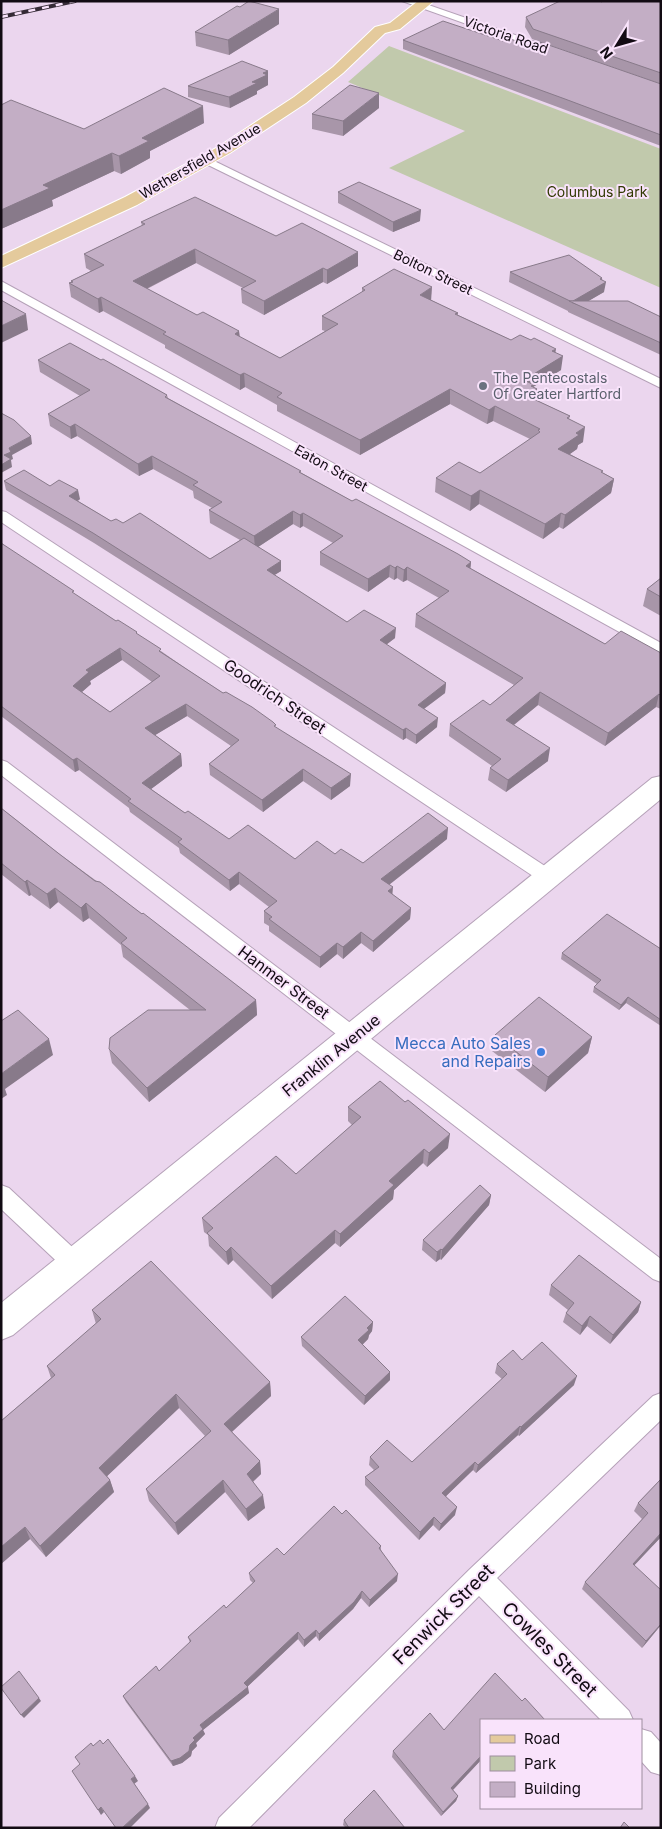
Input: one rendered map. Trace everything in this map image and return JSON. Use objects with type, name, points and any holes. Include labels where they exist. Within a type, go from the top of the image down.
[{"type":"main road","name":"Wethersfield Avenue","points":[[3,260],[107,213],[206,160],[300,100],[342,66],[380,30],[395,26],[415,2]]},
{"type":"main road","name":"Franklin Avenue","points":[[1,1324],[661,785]]},
{"type":"street","name":"Victoria Road","points":[[415,2],[578,60]]},
{"type":"street","name":"Bolton Street","points":[[206,160],[661,384]]},
{"type":"street","name":"Eaton Street","points":[[7,288],[661,650]]},
{"type":"street","name":"Goodrich Street","points":[[1,515],[548,877]]},
{"type":"street","name":"Hanmer Street","points":[[1,766],[661,1272]]},
{"type":"street","points":[[1,1195],[75,1264]]},
{"type":"street","name":"Fenwick Street","points":[[229,1828],[480,1578],[661,1404]]},
{"type":"street","name":"Cowles Street","points":[[480,1578],[619,1719]]},
{"type":"street","points":[[642,1743],[661,1762]]},
{"type":"green space","name":"Columbus Park","points":[[389,46],[661,149],[661,288],[389,168],[465,131],[348,82]]},
{"type":"building","points":[[249,1],[279,9],[228,40],[195,32],[237,6],[240,7]]},
{"type":"building","points":[[560,1],[661,1],[661,73],[533,29],[526,17]]},
{"type":"building","points":[[443,21],[503,41],[508,38],[546,52],[540,42],[661,84],[661,135],[403,40]]},
{"type":"building","points":[[242,61],[268,71],[263,73],[267,75],[252,82],[257,83],[229,97],[188,86]]},
{"type":"building","points":[[350,85],[379,93],[343,121],[312,114]]},
{"type":"building","points":[[164,88],[203,106],[142,138],[149,141],[119,156],[112,153],[43,185],[50,188],[1,210],[1,105],[11,100],[84,129]]},
{"type":"building","points":[[359,182],[421,210],[393,222],[338,192]]},
{"type":"building","points":[[195,197],[276,236],[302,223],[358,252],[327,270],[323,268],[264,301],[241,289],[256,281],[195,249],[133,281],[197,315],[203,312],[239,331],[235,334],[280,358],[338,324],[322,316],[365,290],[362,288],[394,269],[432,287],[420,295],[458,313],[455,314],[511,340],[520,335],[531,340],[534,338],[556,349],[552,351],[563,356],[524,380],[534,385],[531,386],[537,389],[527,396],[570,416],[567,418],[585,427],[576,433],[579,435],[558,449],[603,471],[601,472],[614,479],[565,515],[561,513],[545,524],[480,490],[471,496],[436,478],[459,462],[480,473],[540,432],[538,430],[540,429],[495,406],[489,410],[450,389],[360,440],[277,397],[282,393],[244,373],[240,375],[163,334],[166,332],[101,297],[98,299],[69,283],[104,265],[84,254],[145,224],[141,222]]},
{"type":"building","points":[[569,255],[606,282],[570,301],[510,272]]},
{"type":"building","points":[[1,300],[26,314],[1,326]]},
{"type":"building","points":[[569,301],[628,301],[661,317],[661,343]]},
{"type":"building","points":[[70,343],[101,360],[103,359],[167,395],[165,397],[352,501],[356,499],[458,554],[471,562],[466,566],[605,644],[621,631],[661,653],[661,696],[659,694],[608,733],[540,692],[506,720],[550,748],[508,780],[490,768],[501,759],[450,724],[483,700],[490,705],[523,678],[416,614],[449,591],[407,567],[404,570],[390,565],[368,579],[320,552],[343,536],[303,513],[300,515],[293,511],[254,536],[209,510],[222,502],[193,485],[198,482],[152,456],[138,464],[75,424],[70,427],[48,414],[90,390],[38,360]]},
{"type":"building","points":[[1,413],[14,420],[31,436],[9,448],[11,452],[4,455],[11,459],[1,465]]},
{"type":"building","points":[[24,470],[50,486],[59,480],[78,490],[69,496],[111,521],[116,519],[123,523],[140,513],[210,559],[244,538],[281,561],[267,570],[347,622],[364,610],[396,628],[380,640],[446,683],[418,705],[438,718],[416,735],[406,728],[403,730],[93,533],[4,481]]},
{"type":"building","points":[[1,543],[116,621],[118,620],[137,632],[161,649],[159,651],[223,693],[226,692],[252,707],[273,722],[276,725],[274,726],[351,774],[331,788],[303,769],[262,800],[209,764],[239,740],[186,704],[145,728],[181,754],[142,783],[185,813],[188,811],[229,839],[248,825],[295,859],[317,841],[335,854],[341,849],[363,863],[428,813],[448,828],[381,879],[393,887],[388,891],[411,908],[373,941],[361,932],[343,947],[337,943],[320,957],[269,919],[272,917],[264,911],[277,901],[239,872],[229,880],[178,842],[182,839],[128,801],[131,799],[77,758],[73,760],[1,706]],"holes":[[[120,648],[160,676],[110,712],[73,686],[89,672],[86,670]]]},
{"type":"building","points":[[661,578],[661,597],[647,589]]},
{"type":"building","points":[[1,808],[95,881],[100,882],[143,913],[256,1000],[147,1088],[109,1049],[110,1038],[148,1010],[206,1010],[121,943],[127,938],[86,903],[81,908],[55,888],[47,894],[27,880],[25,882],[1,863]]},
{"type":"building","points":[[607,914],[661,949],[661,1020],[628,997],[621,1005],[594,987],[601,980],[562,953]]},
{"type":"building","name":"Mecca Auto Sales and Repairs","points":[[539,997],[592,1037],[548,1077],[495,1035]]},
{"type":"building","points":[[18,1010],[49,1039],[1,1074],[1,1021]]},
{"type":"building","points":[[380,1081],[405,1102],[408,1100],[450,1134],[429,1153],[424,1149],[389,1181],[394,1185],[340,1234],[335,1230],[271,1286],[231,1247],[226,1252],[207,1233],[213,1228],[202,1218],[276,1156],[296,1174],[361,1117],[348,1107]]},
{"type":"building","points":[[480,1185],[491,1195],[442,1250],[437,1252],[423,1240]]},
{"type":"building","points":[[579,1255],[641,1302],[613,1335],[590,1316],[582,1326],[566,1313],[574,1303],[551,1285]]},
{"type":"building","points":[[151,1261],[270,1382],[224,1424],[260,1461],[247,1474],[263,1495],[246,1509],[223,1480],[175,1523],[146,1489],[211,1431],[176,1394],[99,1468],[110,1480],[40,1546],[25,1527],[1,1547],[1,1421],[55,1375],[47,1366],[101,1319],[92,1310]]},
{"type":"building","points":[[345,1296],[373,1322],[367,1328],[369,1330],[358,1340],[390,1372],[365,1396],[301,1337]]},
{"type":"building","points":[[542,1342],[577,1376],[478,1465],[475,1462],[442,1493],[457,1507],[441,1524],[434,1517],[420,1532],[365,1477],[379,1467],[370,1457],[387,1440],[412,1462],[507,1374],[497,1364],[513,1350],[522,1360]]},
{"type":"building","points":[[661,1479],[661,1533],[633,1564],[661,1590],[661,1624],[646,1641],[585,1582],[648,1513],[638,1503]]},
{"type":"building","points":[[334,1506],[342,1514],[346,1510],[381,1546],[379,1548],[398,1574],[370,1600],[362,1591],[354,1602],[319,1634],[316,1630],[304,1640],[298,1632],[244,1683],[248,1687],[200,1725],[203,1729],[193,1738],[195,1740],[190,1745],[189,1751],[180,1758],[171,1761],[123,1696],[156,1666],[159,1671],[191,1641],[188,1637],[224,1605],[226,1608],[255,1581],[249,1573],[277,1548],[284,1555]]},
{"type":"building","points":[[19,1671],[39,1698],[21,1715],[1,1688]]},
{"type":"building","points":[[495,1673],[522,1701],[525,1698],[544,1719],[480,1719],[480,1757],[451,1788],[458,1796],[443,1812],[393,1751],[430,1713],[444,1730]]},
{"type":"building","points":[[108,1739],[135,1776],[131,1779],[148,1804],[122,1828],[116,1828],[101,1807],[98,1810],[72,1771],[80,1764],[75,1757],[91,1743],[93,1746],[100,1740],[103,1744]]},
{"type":"building","points":[[374,1790],[405,1828],[349,1828],[344,1820]]},
{"type":"building","points":[[624,1822],[630,1828],[620,1828]]},
{"type":"railway","points":[[1,17],[75,1]]},
{"type":"place","name":"The Pentecostals Of Greater Hartford","points":[[483,386]]},
{"type":"place","name":"Mecca Auto Sales and Repairs","points":[[541,1052]]}]
